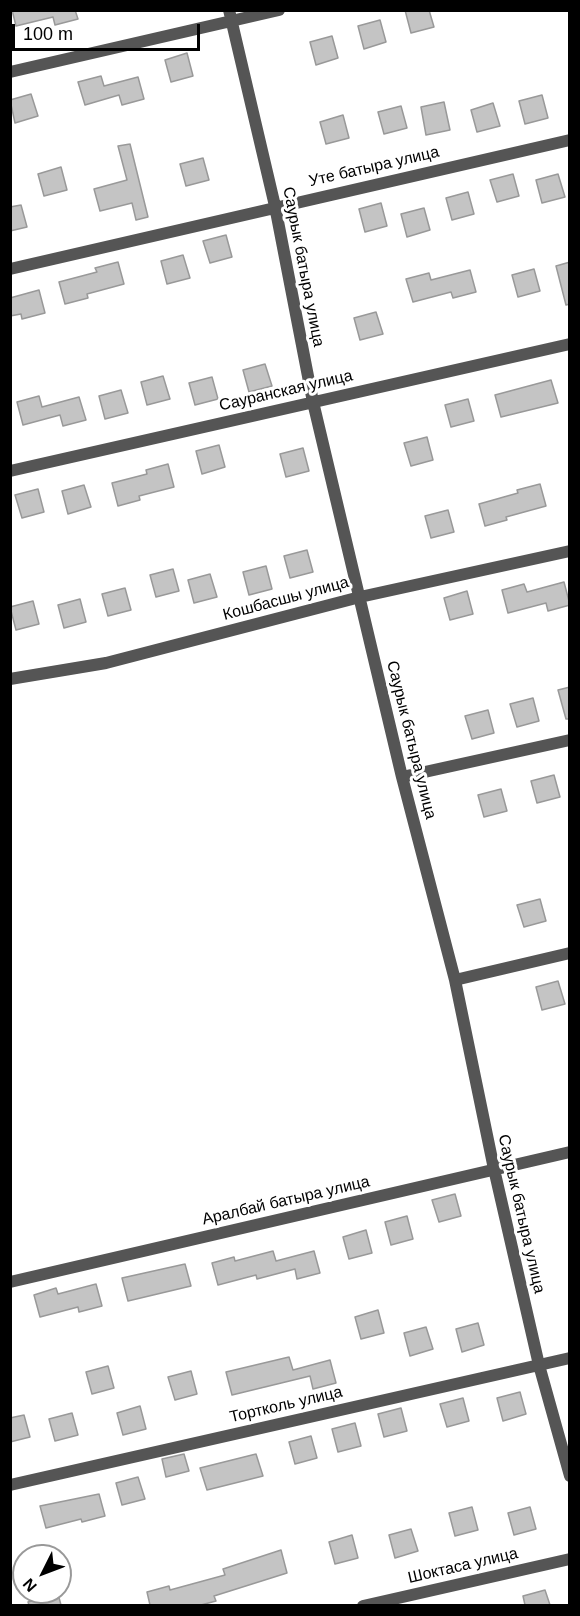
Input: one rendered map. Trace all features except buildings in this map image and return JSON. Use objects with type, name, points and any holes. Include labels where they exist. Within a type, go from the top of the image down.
[{"type":"street","points":[[10,72],[230,16],[279,10]]},
{"type":"street","name":"Саурык батыра улица","points":[[230,16],[275,206],[313,402],[402,777],[455,980],[494,1169],[539,1365],[570,1476]]},
{"type":"street","name":"Уте батыра улица","points":[[10,268],[570,140]]},
{"type":"street","name":"Сауранская улица","points":[[10,471],[570,344]]},
{"type":"street","name":"Кошбасшы улица","points":[[10,679],[106,663],[360,597],[570,551]]},
{"type":"street","points":[[402,777],[570,740]]},
{"type":"street","points":[[455,980],[570,953]]},
{"type":"street","name":"Аралбай батыра улица","points":[[10,1282],[570,1152]]},
{"type":"street","name":"Тортколь улица","points":[[10,1485],[570,1358]]},
{"type":"street","name":"Шоктаса улица","points":[[363,1605],[570,1559]]}]
